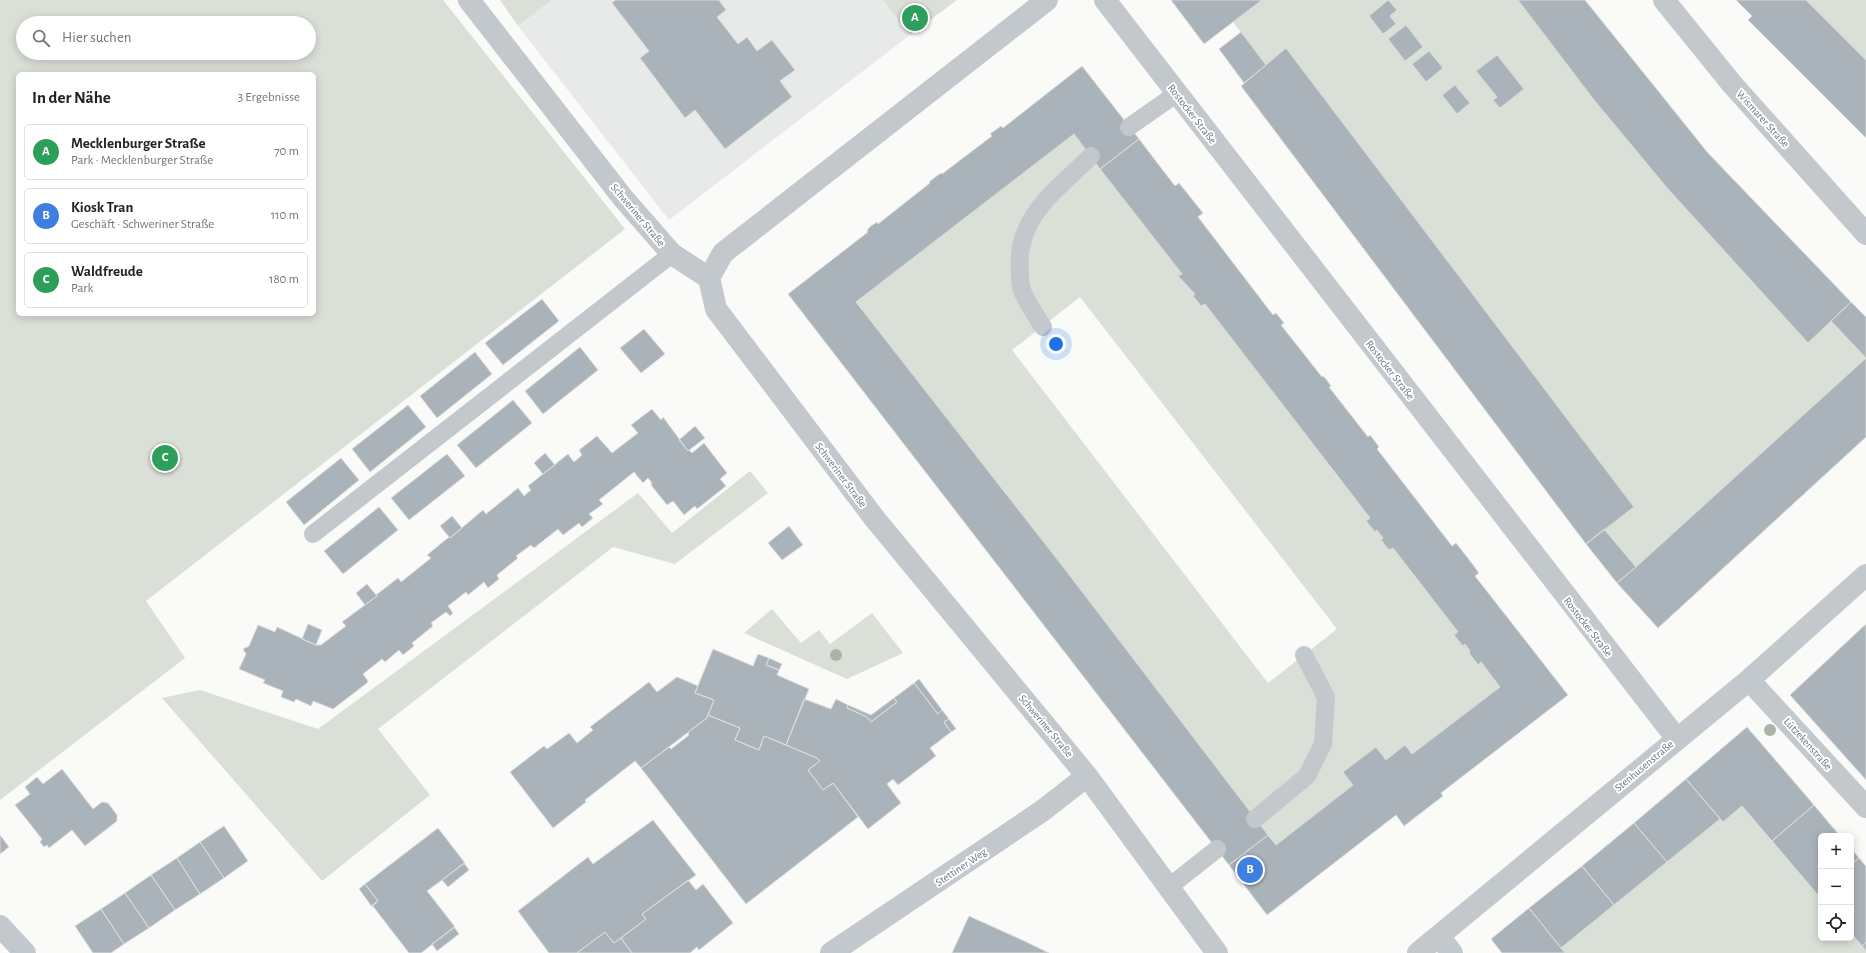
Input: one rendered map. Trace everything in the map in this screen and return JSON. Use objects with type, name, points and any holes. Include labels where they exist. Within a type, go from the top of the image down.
[{"type":"street","name":"Schweriner Straße","points":[[469,0],[623,198],[672,254],[709,278],[716,309],[875,519],[1087,776],[1217,953]]},
{"type":"street","points":[[709,278],[723,253],[1047,0]]},
{"type":"street","name":"Rostocker Straße","points":[[1105,0],[1176,94],[1677,740]]},
{"type":"street","name":"Wismarer Straße","points":[[1664,0],[1732,84],[1866,234]]},
{"type":"street","name":"Stenhusenstraße","points":[[1418,953],[1750,680],[1866,575]]},
{"type":"street","name":"Lützekenstraße","points":[[1750,680],[1866,808]]},
{"type":"street","name":"Stettiner Weg","points":[[831,953],[1036,816],[1087,776]]},
{"type":"street","points":[[0,926],[25,953]]},
{"type":"street","points":[[1439,936],[1452,953]]},
{"type":"lane","points":[[1129,127],[1176,94]]},
{"type":"lane","points":[[1043,327],[1021,287],[1018,255],[1032,217],[1056,188],[1073,175],[1091,156]]},
{"type":"lane","points":[[313,534],[672,254]]},
{"type":"lane","points":[[1255,819],[1307,776],[1323,744],[1326,697],[1304,655]]},
{"type":"lane","points":[[1169,887],[1217,849]]},
{"type":"shaded area","points":[[0,0],[443,0],[625,229],[146,601],[185,658],[0,800]]},
{"type":"shaded area","points":[[500,0],[552,0],[518,26]]},
{"type":"shaded area","points":[[552,0],[883,0],[910,35],[669,220],[518,26]]},
{"type":"shaded area","points":[[883,0],[957,0],[910,35]]},
{"type":"shaded area","points":[[1262,0],[1518,0],[1594,100],[1668,189],[1808,343],[1831,321],[1866,358],[1636,567],[1604,529],[1634,507],[1286,49],[1266,65],[1233,22]]},
{"type":"shaded area","points":[[1806,0],[1866,0],[1866,60]]},
{"type":"shaded area","points":[[1074,134],[1182,274],[1178,276],[1195,294],[1193,296],[1201,306],[1205,304],[1370,518],[1367,521],[1375,532],[1377,530],[1383,538],[1381,540],[1389,550],[1393,548],[1458,632],[1477,665],[1481,662],[1500,687],[1412,754],[1405,746],[1386,760],[1376,747],[1353,785],[1276,845],[856,302]],"holes":[[[1080,297],[1337,629],[1268,683],[1012,350]]]},
{"type":"shaded area","points":[[750,471],[768,493],[675,564],[613,547],[378,729],[430,795],[322,881],[162,698],[200,690],[318,729],[638,493],[672,533]]},
{"type":"shaded area","points":[[772,609],[801,643],[819,630],[830,644],[872,613],[903,653],[847,679],[744,633]]},
{"type":"shaded area","points":[[1742,806],[1818,895],[1818,941],[1854,941],[1854,937],[1866,953],[1565,953],[1561,948],[1720,819],[1723,822]]},
{"type":"building","points":[[615,0],[719,0],[726,10],[717,17],[738,44],[747,37],[757,51],[772,40],[795,70],[780,81],[792,97],[725,149],[695,110],[685,118],[640,58],[649,51],[612,3]]},
{"type":"building","points":[[1171,0],[1262,0],[1204,44]]},
{"type":"building","points":[[1388,0],[1397,10],[1390,16],[1396,24],[1383,34],[1369,16]]},
{"type":"building","points":[[1518,0],[1585,0],[1708,153],[1851,302],[1808,343],[1668,189],[1594,100]]},
{"type":"building","points":[[1736,0],[1806,0],[1866,60],[1866,138],[1748,20],[1752,16]]},
{"type":"building","points":[[1406,25],[1423,47],[1405,61],[1388,39]]},
{"type":"building","points":[[1241,32],[1266,65],[1244,83],[1219,49]]},
{"type":"building","points":[[1286,48],[1634,507],[1586,544],[1241,86]]},
{"type":"building","points":[[1429,51],[1443,68],[1426,82],[1412,64]]},
{"type":"building","points":[[1497,55],[1524,89],[1500,108],[1493,100],[1497,97],[1476,71]]},
{"type":"building","points":[[1082,66],[1139,139],[1100,169],[1074,134],[856,302],[1064,568],[1268,835],[1229,865],[788,294],[868,232],[867,230],[871,226],[877,222],[878,224],[930,183],[929,182],[934,178],[941,173],[942,174],[992,136],[990,134],[1001,126],[1003,128]]},
{"type":"building","points":[[1455,85],[1470,103],[1457,114],[1442,95]]},
{"type":"building","points":[[1139,139],[1175,186],[1179,183],[1203,213],[1198,217],[1273,315],[1276,313],[1284,323],[1281,325],[1322,377],[1323,376],[1326,379],[1331,386],[1329,387],[1368,437],[1370,435],[1374,440],[1379,447],[1377,449],[1452,546],[1456,543],[1467,557],[1479,573],[1475,576],[1568,695],[1441,793],[1443,796],[1404,826],[1396,815],[1267,915],[1229,865],[1268,835],[1276,845],[1353,785],[1343,772],[1376,747],[1386,760],[1405,745],[1412,754],[1500,687],[1481,662],[1478,665],[1469,653],[1470,651],[1465,644],[1463,646],[1454,635],[1458,632],[1393,548],[1389,550],[1381,540],[1383,538],[1377,530],[1375,532],[1366,521],[1370,518],[1205,304],[1201,306],[1193,296],[1195,294],[1178,276],[1182,274],[1100,169]]},
{"type":"building","points":[[542,299],[559,321],[503,365],[485,343]]},
{"type":"building","points":[[1851,302],[1866,317],[1866,358],[1831,321]]},
{"type":"building","points":[[644,329],[665,354],[641,373],[620,348]]},
{"type":"building","points":[[580,347],[598,370],[543,414],[525,391]]},
{"type":"building","points":[[475,352],[492,374],[437,418],[420,396]]},
{"type":"building","points":[[1866,358],[1866,437],[1658,628],[1617,583]]},
{"type":"building","points":[[513,400],[532,423],[476,468],[457,445]]},
{"type":"building","points":[[408,405],[426,427],[370,472],[352,449]]},
{"type":"building","points":[[652,409],[661,420],[663,417],[688,451],[689,450],[692,453],[704,443],[727,473],[720,479],[726,486],[697,509],[695,506],[684,515],[673,501],[667,505],[651,485],[652,483],[648,478],[643,483],[634,472],[599,500],[603,504],[589,514],[593,518],[582,527],[579,523],[563,535],[558,529],[534,548],[531,545],[516,556],[518,558],[497,575],[499,579],[488,588],[484,582],[468,595],[466,592],[448,606],[453,613],[450,616],[446,612],[431,623],[433,626],[412,643],[414,646],[403,655],[399,650],[385,662],[382,659],[363,674],[368,681],[367,683],[333,709],[313,701],[311,706],[296,699],[294,702],[281,697],[283,691],[263,683],[265,680],[239,669],[246,654],[243,649],[249,646],[258,625],[275,632],[277,627],[316,645],[321,645],[346,626],[342,622],[398,578],[401,582],[431,558],[427,555],[483,510],[486,514],[518,488],[524,496],[531,490],[528,486],[568,454],[574,462],[582,455],[579,450],[597,436],[612,453],[638,433],[631,425]]},
{"type":"building","points":[[695,426],[705,438],[688,451],[679,440]]},
{"type":"building","points":[[545,453],[555,465],[543,474],[534,463]]},
{"type":"building","points":[[447,454],[465,476],[409,520],[391,498]]},
{"type":"building","points":[[341,458],[359,480],[304,525],[286,502]]},
{"type":"building","points":[[379,507],[398,530],[343,574],[324,551]]},
{"type":"building","points":[[452,516],[462,528],[450,538],[440,526]]},
{"type":"building","points":[[789,526],[803,545],[782,560],[768,543]]},
{"type":"building","points":[[1604,529],[1636,567],[1617,583],[1586,544]]},
{"type":"building","points":[[367,584],[377,596],[365,605],[356,593]]},
{"type":"building","points":[[308,624],[322,630],[316,645],[302,639]]},
{"type":"building","points":[[1866,624],[1866,780],[1790,695]]},
{"type":"building","points":[[713,649],[753,666],[758,654],[769,658],[766,665],[779,670],[777,675],[809,689],[786,745],[764,736],[759,750],[735,740],[740,728],[708,715],[714,700],[695,693]]},
{"type":"building","points":[[769,658],[782,664],[779,670],[766,665]]},
{"type":"building","points":[[677,677],[698,686],[695,693],[714,700],[707,718],[641,768],[635,761],[585,800],[586,802],[553,828],[510,772],[544,746],[547,749],[569,733],[577,743],[593,730],[590,727],[649,682],[657,692]]},
{"type":"building","points":[[919,679],[942,710],[938,714],[914,683]]},
{"type":"building","points":[[914,683],[938,714],[942,710],[949,719],[944,722],[951,732],[930,748],[936,756],[898,785],[893,779],[887,784],[901,803],[868,829],[833,783],[823,790],[808,770],[820,761],[817,758],[786,745],[804,699],[831,709],[836,699],[848,705],[847,708],[867,717],[871,722],[897,702],[894,698]]},
{"type":"building","points":[[894,698],[897,702],[871,722],[867,717],[847,708],[848,705],[871,715]]},
{"type":"building","points":[[708,715],[740,728],[735,740],[759,750],[764,736],[817,758],[820,761],[808,770],[823,790],[833,783],[858,817],[746,904],[641,768],[669,747],[671,749],[689,735],[688,732],[707,718]]},
{"type":"building","points":[[949,719],[956,729],[951,732],[944,722]]},
{"type":"building","points":[[1747,727],[1814,805],[1772,841],[1742,806],[1723,822],[1686,779]]},
{"type":"building","points":[[62,769],[93,809],[102,802],[108,803],[117,815],[117,821],[85,846],[72,830],[49,848],[47,845],[44,847],[40,842],[42,839],[15,805],[30,794],[25,787],[37,777],[43,784]]},
{"type":"building","points":[[1686,779],[1720,819],[1667,862],[1634,823]]},
{"type":"building","points":[[1814,805],[1837,833],[1818,833],[1817,894],[1772,841]]},
{"type":"building","points":[[653,820],[696,875],[642,914],[646,919],[614,943],[605,932],[577,953],[549,953],[518,911],[588,857],[593,864]]},
{"type":"building","points":[[1634,823],[1667,862],[1614,905],[1582,866]]},
{"type":"building","points":[[224,826],[248,861],[224,878],[200,842]]},
{"type":"building","points":[[438,828],[465,863],[427,891],[455,927],[421,953],[409,953],[372,905],[378,901],[365,884]]},
{"type":"building","points":[[0,835],[9,847],[0,854]]},
{"type":"building","points":[[200,842],[224,878],[200,894],[177,858]]},
{"type":"building","points":[[1854,852],[1859,858],[1854,862]]},
{"type":"building","points":[[177,858],[200,894],[175,910],[151,875]]},
{"type":"building","points":[[1859,858],[1866,866],[1866,942],[1862,946],[1854,937],[1854,862]]},
{"type":"building","points":[[464,863],[469,870],[448,887],[442,880]]},
{"type":"building","points":[[1582,866],[1614,905],[1561,948],[1529,908]]},
{"type":"building","points":[[151,875],[175,910],[149,928],[125,893]]},
{"type":"building","points":[[688,880],[696,890],[703,884],[733,923],[699,950],[697,947],[690,953],[632,953],[621,938],[646,919],[642,914]]},
{"type":"building","points":[[365,884],[378,901],[372,907],[359,889]]},
{"type":"building","points":[[125,893],[149,928],[124,944],[101,909]]},
{"type":"building","points":[[1529,908],[1565,953],[1502,953],[1491,939]]},
{"type":"building","points":[[101,909],[124,944],[111,953],[93,953],[75,926]]},
{"type":"building","points":[[969,916],[1022,940],[1049,953],[952,953]]},
{"type":"building","points":[[454,927],[459,934],[437,951],[432,944]]},
{"type":"building","points":[[605,932],[614,943],[621,938],[632,953],[577,953]]},
{"type":"building","points":[[1866,942],[1866,951],[1862,946]]},
{"type":"place","name":"Mecklenburger Straße","points":[[915,18]]},
{"type":"place","name":"Waldfreude","points":[[165,458]]},
{"type":"place","name":"Kiosk Tran","points":[[1250,870]]}]
